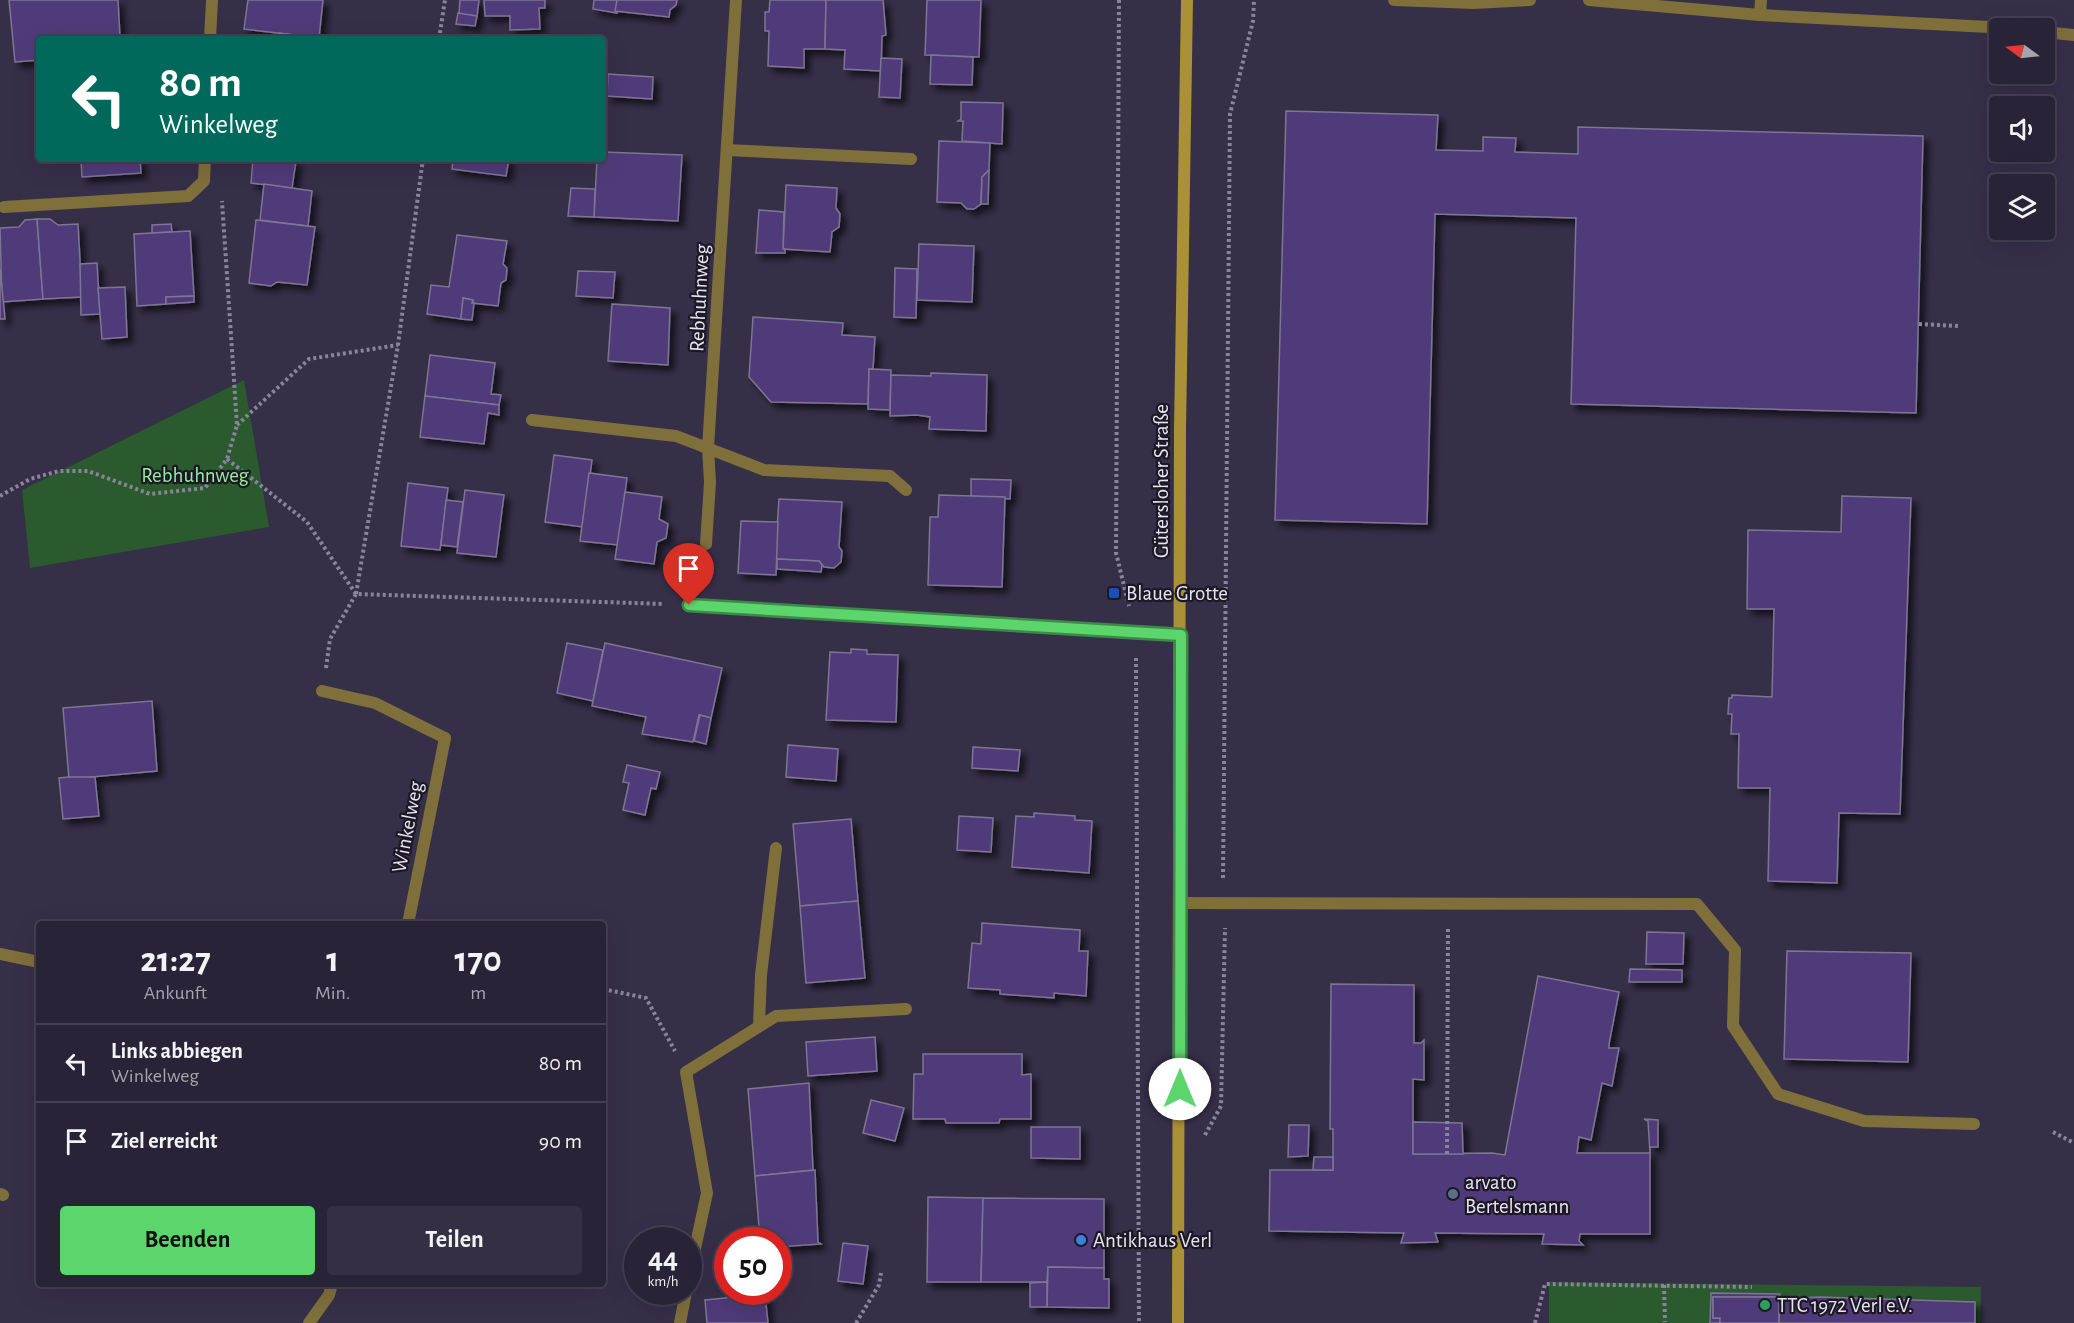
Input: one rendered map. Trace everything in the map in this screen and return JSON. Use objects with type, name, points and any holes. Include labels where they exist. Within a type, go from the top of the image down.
[{"type":"main road","name":"Gütersloher Straße","points":[[1178,1323],[1181,903],[1180,430],[1187,0]]},
{"type":"street","points":[[210,36],[212,0]]},
{"type":"street","name":"Rebhuhnweg","points":[[706,544],[710,482],[708,448],[736,0]]},
{"type":"street","points":[[1394,0],[1474,3],[1530,0]]},
{"type":"street","points":[[1589,0],[1760,15],[1989,27]]},
{"type":"street","points":[[1760,15],[1761,0]]},
{"type":"street","points":[[2055,33],[2074,35]]},
{"type":"street","points":[[727,150],[911,159]]},
{"type":"street","points":[[4,207],[188,196],[204,181],[205,162]]},
{"type":"street","points":[[532,420],[676,436],[764,470],[890,476],[906,490]]},
{"type":"street","points":[[689,605],[1181,635]]},
{"type":"street","name":"Winkelweg","points":[[322,691],[375,703],[445,738],[409,921]]},
{"type":"street","points":[[759,1024],[761,975],[777,848]]},
{"type":"street","points":[[1181,903],[1697,904],[1735,950],[1733,1026],[1778,1094],[1864,1121],[1974,1124]]},
{"type":"street","points":[[0,954],[36,961]]},
{"type":"street","points":[[700,1227],[707,1193],[686,1072],[759,1024],[777,1016],[906,1009]]},
{"type":"street","points":[[309,1323],[329,1295],[331,1287]]},
{"type":"street","points":[[680,1323],[683,1305]]},
{"type":"path","points":[[439,36],[444,0]]},
{"type":"path","points":[[1119,0],[1116,553],[1135,632],[1138,764],[1139,1323]]},
{"type":"path","points":[[1223,854],[1230,114],[1253,21],[1254,0]]},
{"type":"path","points":[[322,691],[330,639],[356,594],[399,345],[423,162]]},
{"type":"path","points":[[0,496],[30,479],[59,471],[88,471],[150,494],[206,488],[227,459],[237,424],[222,197],[204,181]]},
{"type":"path","points":[[1919,324],[1958,326]]},
{"type":"path","points":[[237,424],[309,359],[399,345]]},
{"type":"path","points":[[227,459],[307,522],[356,594]]},
{"type":"path","points":[[356,594],[689,605]]},
{"type":"path","points":[[1447,1154],[1449,903]]},
{"type":"path","points":[[1200,1144],[1221,1106],[1226,947]]},
{"type":"path","points":[[606,990],[646,998],[686,1072]]},
{"type":"path","points":[[2054,1132],[2074,1143]]},
{"type":"path","points":[[856,1323],[879,1285],[881,1273]]},
{"type":"path","points":[[1535,1323],[1545,1284],[1752,1287]]},
{"type":"path","points":[[1664,1286],[1665,1322]]},
{"type":"green space","name":"Rebhuhnweg","points":[[244,380],[269,527],[30,568],[22,490]]},
{"type":"green space","name":"TTC 1972 Verl e.V.","points":[[1549,1282],[1981,1287],[1980,1323],[1549,1323]]},
{"type":"building","points":[[9,0],[118,0],[120,36],[36,36],[36,60],[15,62]]},
{"type":"building","points":[[248,0],[323,0],[319,36],[244,29]]},
{"type":"building","points":[[460,0],[479,0],[477,16],[459,14]]},
{"type":"building","points":[[484,0],[545,0],[545,8],[539,8],[540,29],[510,30],[510,16],[485,16]]},
{"type":"building","points":[[594,0],[617,0],[617,13],[593,9]]},
{"type":"building","points":[[617,0],[677,0],[676,5],[670,10],[669,17],[615,11]]},
{"type":"building","points":[[770,0],[826,0],[825,49],[804,49],[804,68],[768,66],[769,31],[765,31],[765,12],[769,12]]},
{"type":"building","points":[[826,0],[883,0],[886,35],[882,36],[881,71],[844,69],[845,50],[825,49]]},
{"type":"building","points":[[927,0],[981,0],[979,57],[925,55]]},
{"type":"building","points":[[458,13],[477,16],[475,26],[456,24]]},
{"type":"building","points":[[279,33],[303,36],[278,36]]},
{"type":"building","points":[[931,55],[973,57],[972,85],[930,84]]},
{"type":"building","points":[[881,58],[902,59],[900,98],[879,97]]},
{"type":"building","points":[[608,74],[653,77],[652,99],[607,96]]},
{"type":"building","points":[[961,102],[1003,103],[1002,144],[962,141],[963,121],[958,121],[961,119]]},
{"type":"building","points":[[1286,111],[1438,115],[1436,150],[1483,151],[1483,137],[1516,138],[1515,152],[1578,154],[1578,127],[1923,136],[1916,413],[1571,404],[1576,218],[1435,214],[1427,524],[1275,520]]},
{"type":"building","points":[[939,141],[990,143],[989,170],[982,177],[981,204],[974,209],[967,209],[961,203],[937,202]]},
{"type":"building","points":[[606,152],[682,155],[678,221],[594,217],[597,162],[606,162]]},
{"type":"building","points":[[81,162],[140,162],[141,173],[82,177]]},
{"type":"building","points":[[253,162],[296,162],[292,188],[251,183]]},
{"type":"building","points":[[453,162],[508,162],[506,176],[452,169]]},
{"type":"building","points":[[989,170],[988,204],[981,204],[982,177]]},
{"type":"building","points":[[264,184],[312,191],[308,226],[260,220]]},
{"type":"building","points":[[786,185],[837,188],[836,208],[840,214],[839,227],[832,232],[830,252],[783,249]]},
{"type":"building","points":[[571,188],[595,189],[594,217],[568,216]]},
{"type":"building","points":[[759,210],[784,212],[783,249],[785,253],[756,253]]},
{"type":"building","points":[[37,219],[43,299],[2,302],[0,228],[19,227],[25,220]]},
{"type":"building","points":[[37,219],[50,219],[58,225],[78,224],[82,297],[43,299]]},
{"type":"building","points":[[256,220],[315,227],[307,285],[277,282],[271,286],[249,283]]},
{"type":"building","points":[[171,224],[172,232],[152,233],[152,225]]},
{"type":"building","points":[[190,231],[194,296],[166,297],[166,304],[137,306],[134,234]]},
{"type":"building","points":[[457,235],[507,241],[503,264],[507,268],[506,280],[501,283],[498,306],[472,303],[473,300],[463,298],[461,319],[427,314],[431,285],[449,287]]},
{"type":"building","points":[[919,244],[974,246],[972,302],[917,300]]},
{"type":"building","points":[[97,263],[100,314],[81,315],[80,264]]},
{"type":"building","points":[[0,268],[5,319],[0,319]]},
{"type":"building","points":[[895,268],[917,269],[916,318],[894,317]]},
{"type":"building","points":[[578,271],[615,272],[613,298],[576,296]]},
{"type":"building","points":[[125,287],[127,337],[102,339],[98,288]]},
{"type":"building","points":[[194,296],[194,302],[166,304],[166,297]]},
{"type":"building","points":[[463,298],[473,300],[472,320],[461,319]]},
{"type":"building","points":[[612,304],[670,308],[668,365],[608,361]]},
{"type":"building","points":[[753,317],[843,323],[842,335],[875,337],[873,369],[869,369],[868,404],[771,402],[749,377]]},
{"type":"building","points":[[430,355],[495,363],[491,394],[501,395],[499,405],[425,396]]},
{"type":"building","points":[[869,369],[891,370],[890,410],[868,409]]},
{"type":"building","points":[[931,373],[987,375],[986,431],[929,429],[930,417],[890,416],[891,375],[931,376]]},
{"type":"building","points":[[425,396],[499,405],[499,415],[488,413],[484,444],[420,437]]},
{"type":"building","points":[[554,455],[592,460],[583,527],[545,522]]},
{"type":"building","points":[[589,473],[627,478],[618,545],[580,541]]},
{"type":"building","points":[[971,479],[1011,480],[1010,499],[971,496]]},
{"type":"building","points":[[408,483],[448,488],[440,550],[401,546]]},
{"type":"building","points":[[465,490],[504,495],[496,557],[457,553]]},
{"type":"building","points":[[625,492],[662,497],[659,519],[668,524],[666,538],[657,542],[654,564],[615,559]]},
{"type":"building","points":[[939,495],[1005,497],[1002,587],[928,585],[930,517],[938,517]]},
{"type":"building","points":[[1842,496],[1911,498],[1900,814],[1839,813],[1837,883],[1768,881],[1770,788],[1738,788],[1739,734],[1731,734],[1732,714],[1728,714],[1729,698],[1732,698],[1732,695],[1772,697],[1774,609],[1747,609],[1748,530],[1841,532]]},
{"type":"building","points":[[779,499],[842,502],[839,547],[842,551],[841,562],[834,568],[824,567],[819,561],[775,559]]},
{"type":"building","points":[[446,500],[463,502],[457,547],[441,545]]},
{"type":"building","points":[[741,521],[778,522],[776,575],[738,573]]},
{"type":"building","points":[[777,559],[819,561],[822,565],[821,572],[777,569]]},
{"type":"building","points":[[567,643],[603,650],[593,701],[557,693]]},
{"type":"building","points":[[605,643],[722,668],[711,718],[699,715],[693,742],[642,734],[646,717],[592,706]]},
{"type":"building","points":[[851,649],[867,650],[867,654],[898,655],[896,722],[826,720],[830,652],[851,653]]},
{"type":"building","points":[[152,701],[157,771],[69,779],[63,708]]},
{"type":"building","points":[[700,715],[711,718],[706,744],[694,741]]},
{"type":"building","points":[[788,745],[838,749],[836,781],[786,777]]},
{"type":"building","points":[[973,747],[1020,750],[1018,771],[972,768]]},
{"type":"building","points":[[627,765],[660,772],[656,789],[651,788],[645,815],[623,810],[629,783],[623,782]]},
{"type":"building","points":[[95,777],[99,816],[63,819],[59,778]]},
{"type":"building","points":[[1034,813],[1075,816],[1075,820],[1092,821],[1089,873],[1012,867],[1016,816],[1034,817]]},
{"type":"building","points":[[959,816],[993,818],[991,852],[957,850]]},
{"type":"building","points":[[851,819],[858,901],[800,906],[793,824]]},
{"type":"building","points":[[858,901],[865,978],[806,983],[800,906]]},
{"type":"building","points":[[982,923],[1080,930],[1079,951],[1088,951],[1086,996],[1054,993],[1054,998],[1000,994],[1000,990],[968,988],[972,943],[981,944]]},
{"type":"building","points":[[1647,932],[1684,933],[1683,964],[1646,964]]},
{"type":"building","points":[[1787,951],[1911,953],[1908,1062],[1784,1059]]},
{"type":"building","points":[[1630,969],[1682,970],[1682,982],[1629,982]]},
{"type":"building","points":[[1538,976],[1619,992],[1609,1044],[1609,1048],[1619,1048],[1612,1086],[1602,1083],[1591,1140],[1579,1137],[1577,1153],[1650,1153],[1650,1234],[1580,1234],[1579,1241],[1583,1245],[1542,1244],[1544,1234],[1435,1233],[1438,1242],[1401,1243],[1404,1233],[1269,1231],[1270,1170],[1333,1170],[1333,1129],[1330,1129],[1331,984],[1414,985],[1414,1043],[1421,1043],[1424,1040],[1424,1080],[1413,1079],[1413,1154],[1492,1153],[1505,1155]]},
{"type":"building","points":[[875,1037],[877,1071],[808,1076],[806,1042]]},
{"type":"building","points":[[923,1054],[1022,1054],[1022,1075],[1031,1074],[1031,1119],[1000,1119],[999,1123],[946,1123],[945,1119],[913,1119],[914,1074],[923,1074]]},
{"type":"building","points":[[809,1083],[813,1170],[755,1176],[748,1089]]},
{"type":"building","points":[[871,1100],[904,1108],[895,1141],[863,1133]]},
{"type":"building","points":[[1644,1119],[1658,1120],[1658,1147],[1650,1147],[1650,1153],[1648,1121]]},
{"type":"building","points":[[1413,1122],[1462,1123],[1463,1154],[1413,1154]]},
{"type":"building","points":[[1289,1125],[1309,1125],[1308,1156],[1288,1157]]},
{"type":"building","points":[[1031,1127],[1080,1127],[1080,1159],[1031,1158]]},
{"type":"building","points":[[1314,1157],[1333,1157],[1333,1170],[1313,1170]]},
{"type":"building","points":[[815,1170],[818,1242],[821,1244],[792,1246],[792,1227],[759,1227],[755,1176]]},
{"type":"building","points":[[928,1197],[983,1198],[981,1282],[927,1282]]},
{"type":"building","points":[[983,1198],[1104,1199],[1104,1268],[1048,1267],[1047,1282],[981,1282]]},
{"type":"building","points":[[843,1243],[868,1246],[863,1284],[838,1281]]},
{"type":"building","points":[[1048,1267],[1104,1268],[1104,1279],[1109,1279],[1109,1308],[1047,1307]]},
{"type":"building","points":[[1047,1282],[1047,1307],[1030,1307],[1030,1283]]},
{"type":"building","points":[[1711,1293],[1780,1294],[1779,1297],[1713,1297],[1713,1318],[1720,1318],[1720,1323],[1710,1323]]},
{"type":"building","points":[[1713,1297],[1779,1297],[1779,1323],[1720,1323],[1720,1318],[1713,1318]]},
{"type":"building","points":[[1819,1297],[1975,1302],[1975,1323],[1779,1323],[1780,1299]]},
{"type":"building","points":[[714,1299],[714,1305],[766,1305],[768,1323],[707,1323],[705,1300]]},
{"type":"place","name":"Blaue Grotte","points":[[1114,593]]},
{"type":"place","name":"arvato Bertelsmann","points":[[1453,1194]]},
{"type":"place","name":"Antikhaus Verl","points":[[1081,1240]]},
{"type":"place","name":"TTC 1972 Verl e.V.","points":[[1765,1305]]},
{"type":"route","points":[[689,605],[1181,635],[1180,1089]]}]
